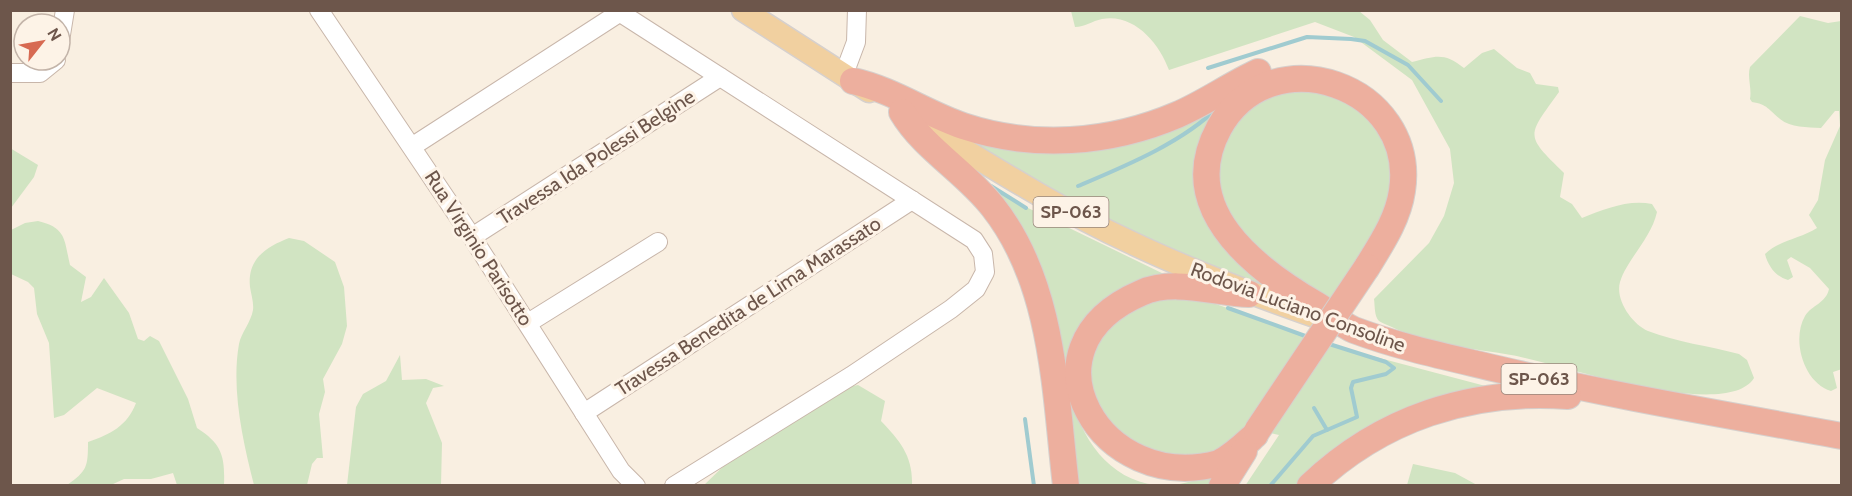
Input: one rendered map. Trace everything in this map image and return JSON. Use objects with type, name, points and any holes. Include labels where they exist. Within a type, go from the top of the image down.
[{"type":"highway","points":[[848,78],[886,90],[944,118],[985,132],[1029,139],[1070,140],[1115,135],[1154,124],[1202,103],[1269,68],[1309,63],[1341,69],[1361,79],[1389,102],[1404,126],[1417,157],[1418,188],[1412,216],[1222,486]]},
{"type":"highway","points":[[1350,328],[1264,272],[1227,235],[1217,216],[1208,182],[1211,148],[1226,117],[1248,94],[1277,82],[1315,79],[1352,90],[1379,113],[1398,147],[1403,180],[1393,222],[1373,270]]},
{"type":"highway","points":[[902,112],[922,140],[957,168],[991,204],[1020,250],[1044,320],[1066,486]]},
{"type":"highway","points":[[1249,294],[1165,287],[1142,292],[1115,308],[1089,337],[1079,372],[1078,394],[1087,423],[1106,449],[1127,465],[1154,474],[1180,476],[1219,464],[1261,433]]},
{"type":"highway","name":"Rodovia Luciano Consoline","points":[[1350,328],[1427,353],[1561,384],[1842,436]]},
{"type":"highway","points":[[1310,486],[1344,456],[1386,429],[1453,405],[1482,399],[1554,395],[1611,402],[1652,401]]},
{"type":"highway","points":[[1238,486],[1261,433]]},
{"type":"main road","name":"Rodovia Luciano Consoline","points":[[743,10],[1007,176],[1101,228],[1249,294],[1350,328]]},
{"type":"street","name":"Rua Virginio Parisotto","points":[[319,10],[413,146],[621,471],[636,486]]},
{"type":"street","points":[[848,78],[856,42],[857,10]]},
{"type":"street","points":[[413,146],[617,12],[974,240],[983,255],[985,272],[976,289],[951,309],[851,376],[674,486]]},
{"type":"street","points":[[10,73],[31,75],[37,72]]},
{"type":"street","name":"Travessa Ida Polessi Belgine","points":[[472,237],[720,77]]},
{"type":"street","name":"Travessa Benedita de Lima Marassato","points":[[584,413],[912,200]]},
{"type":"street","points":[[528,323],[658,242]]},
{"type":"green space","points":[[1071,11],[1359,11],[1370,20],[1383,40],[1412,62],[1445,57],[1464,68],[1482,53],[1494,49],[1517,68],[1530,73],[1536,84],[1558,87],[1559,92],[1541,118],[1534,135],[1542,150],[1564,173],[1560,197],[1572,204],[1582,218],[1608,208],[1634,203],[1652,204],[1657,212],[1650,231],[1623,273],[1620,282],[1620,296],[1626,311],[1636,323],[1648,331],[1739,354],[1747,360],[1754,378],[1737,390],[1710,394],[1676,392],[1638,386],[1511,355],[1438,343],[1410,335],[1379,321],[1376,316],[1374,299],[1429,243],[1444,216],[1454,183],[1450,149],[1412,80],[1354,37],[1315,22],[1169,70],[1152,40],[1135,25],[1114,18],[1075,27]]},
{"type":"green space","points":[[1800,16],[1828,23],[1841,21],[1842,369],[1833,372],[1837,388],[1831,391],[1814,379],[1807,370],[1799,337],[1805,316],[1825,298],[1829,289],[1810,268],[1791,257],[1787,260],[1793,277],[1788,280],[1784,279],[1773,270],[1765,254],[1817,228],[1809,215],[1818,200],[1825,160],[1840,126],[1839,111],[1835,111],[1821,128],[1799,126],[1784,122],[1765,106],[1752,102],[1750,99],[1750,67]]},
{"type":"green space","points":[[1309,85],[1368,109],[1393,155],[1393,201],[1331,304],[1230,228],[1214,165],[1249,101]]},
{"type":"green space","points":[[1223,98],[1200,171],[1272,289],[1194,258],[1081,205],[972,142],[976,139],[1025,147]]},
{"type":"green space","points":[[10,148],[38,165],[34,177],[11,208]]},
{"type":"green space","points":[[981,179],[1026,207],[1170,277],[1112,302],[1072,400],[1086,435],[1108,463],[1137,481],[1155,485],[1072,485],[1055,344]]},
{"type":"green space","points":[[38,221],[59,231],[65,242],[70,265],[86,277],[81,302],[91,297],[104,278],[129,313],[138,339],[144,341],[150,336],[159,341],[188,399],[197,428],[217,445],[224,466],[224,485],[177,485],[173,473],[151,479],[124,479],[111,485],[67,485],[85,468],[88,442],[117,428],[128,418],[136,403],[97,388],[64,415],[54,418],[49,343],[37,314],[34,288],[28,282],[11,274],[11,230],[25,223]]},
{"type":"green space","points":[[289,238],[304,241],[335,262],[344,287],[347,326],[342,344],[323,379],[325,392],[319,414],[323,458],[317,458],[312,464],[307,485],[254,485],[242,433],[237,397],[239,344],[253,310],[250,277],[255,262],[266,250]]},
{"type":"green space","points":[[1146,299],[1201,299],[1353,351],[1493,388],[1299,485],[1245,486],[1279,435],[1247,428],[1210,461],[1164,469],[1091,414],[1091,354],[1097,339]]},
{"type":"green space","points":[[400,355],[402,380],[426,379],[444,386],[433,388],[426,403],[442,443],[441,485],[347,485],[356,407],[363,394],[386,381]]},
{"type":"green space","points":[[858,385],[885,401],[881,421],[894,435],[908,457],[912,485],[703,486],[732,458],[842,388]]},
{"type":"green space","points":[[1413,464],[1455,473],[1477,485],[1407,485]]},
{"type":"green space","points":[[1219,472],[1212,485],[1174,485],[1191,481]]},
{"type":"waterway","points":[[1208,68],[1307,37],[1351,39],[1365,41],[1408,65],[1441,101]]},
{"type":"waterway","points":[[1078,186],[1133,162],[1171,142],[1204,120],[1218,107]]},
{"type":"waterway","points":[[991,186],[1026,208]]},
{"type":"waterway","points":[[1228,308],[1308,337]]},
{"type":"waterway","points":[[1270,486],[1313,436],[1357,417],[1351,388],[1353,382],[1386,374],[1394,368],[1386,362],[1326,343]]},
{"type":"waterway","points":[[1314,408],[1327,430]]},
{"type":"waterway","points":[[1025,419],[1034,486]]}]
